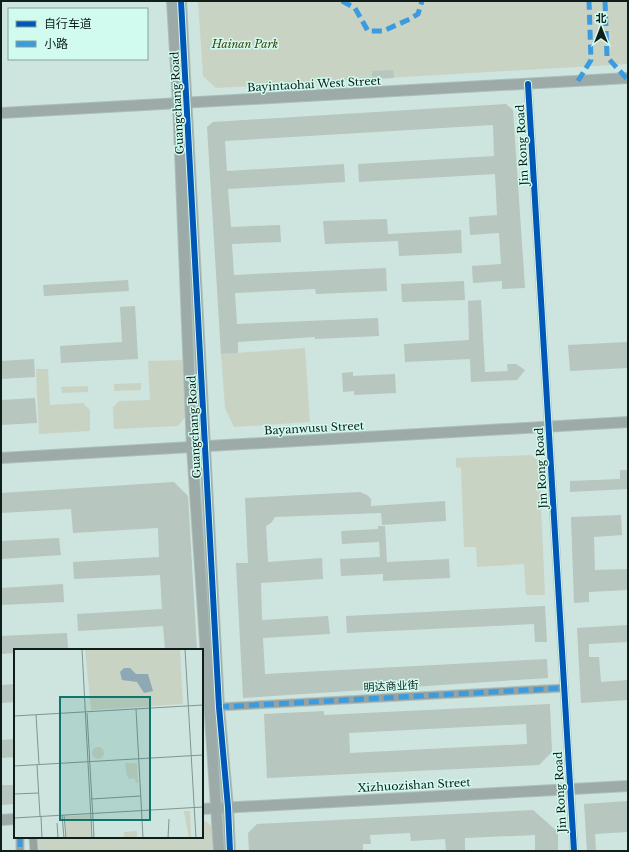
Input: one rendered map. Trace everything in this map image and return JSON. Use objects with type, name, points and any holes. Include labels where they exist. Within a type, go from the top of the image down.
[{"type":"street","name":"Guangchang Road","points":[[172,1],[183,103],[230,851]]},
{"type":"street","name":"Guangchang Road","points":[[181,1],[193,449],[219,851]]},
{"type":"street","name":"Bayintaohai West Street","points":[[1,113],[628,78]]},
{"type":"street","name":"Jin Rong Road","points":[[528,84],[574,851]]},
{"type":"street","name":"Bayanwusu Street","points":[[1,458],[205,449],[549,429],[628,422]]},
{"type":"street","name":"Bayanwusu Street","points":[[549,429],[628,427]]},
{"type":"street","name":"Bayanwusu Street","points":[[1,462],[193,449]]},
{"type":"street","name":"明达商业街","points":[[220,707],[564,688]]},
{"type":"street","name":"Xizhuozishan Street","points":[[203,809],[628,786]]},
{"type":"street","points":[[1,820],[14,819]]},
{"type":"street","points":[[20,838],[20,851]]},
{"type":"street","points":[[33,838],[34,851]]},
{"type":"green space","name":"Hainan Park","points":[[198,1],[628,1],[628,64],[216,88],[203,76]]},
{"type":"green space","points":[[305,348],[310,422],[234,427],[225,408],[221,354]]},
{"type":"green space","points":[[184,360],[186,416],[178,426],[114,429],[113,407],[119,401],[150,400],[148,361]]},
{"type":"green space","points":[[36,369],[48,369],[50,405],[83,403],[90,410],[90,431],[39,434]]},
{"type":"green space","points":[[141,383],[141,390],[114,391],[114,384]]},
{"type":"green space","points":[[88,386],[88,392],[62,393],[61,387]]},
{"type":"green space","points":[[531,455],[539,461],[545,595],[526,595],[524,564],[477,567],[476,547],[464,547],[461,468],[456,467],[456,458]]},
{"type":"green space","points":[[203,820],[213,828],[216,837],[217,851],[39,851],[38,838],[203,838]]},
{"type":"building","points":[[393,70],[394,78],[372,79],[372,71]]},
{"type":"building","points":[[506,104],[513,110],[525,288],[502,289],[502,281],[473,283],[472,266],[501,264],[499,233],[470,235],[469,217],[497,215],[495,174],[359,182],[358,164],[494,156],[493,125],[225,141],[227,171],[344,164],[345,182],[228,189],[231,227],[280,225],[281,242],[232,244],[234,275],[386,268],[387,291],[316,294],[315,289],[235,293],[237,324],[378,318],[379,336],[315,339],[315,337],[238,342],[238,353],[221,354],[207,127],[213,122]]},
{"type":"building","points":[[387,219],[388,234],[461,230],[462,253],[399,256],[398,241],[325,244],[323,221]]},
{"type":"building","points":[[128,280],[129,291],[44,296],[43,285]]},
{"type":"building","points":[[464,281],[465,300],[402,302],[401,284]]},
{"type":"building","points":[[481,300],[485,372],[508,371],[507,364],[516,364],[525,370],[517,380],[471,382],[470,359],[405,362],[404,344],[469,340],[468,301]]},
{"type":"building","points":[[135,306],[138,359],[61,363],[60,346],[122,342],[120,307]]},
{"type":"building","points":[[628,342],[628,368],[570,371],[568,345]]},
{"type":"building","points":[[34,359],[35,377],[1,379],[1,361]]},
{"type":"building","points":[[353,372],[353,376],[395,374],[396,393],[354,395],[354,391],[343,392],[342,373]]},
{"type":"building","points":[[35,398],[37,423],[1,425],[1,400]]},
{"type":"building","points":[[620,470],[628,470],[628,489],[570,492],[570,481],[620,479]]},
{"type":"building","points":[[174,482],[188,496],[197,649],[165,649],[163,626],[78,631],[77,614],[162,609],[160,575],[74,579],[73,562],[159,557],[158,528],[73,533],[71,509],[1,513],[1,493]]},
{"type":"building","points":[[360,492],[367,495],[371,499],[371,506],[445,501],[446,521],[382,525],[381,513],[275,517],[271,523],[266,526],[268,562],[322,558],[323,579],[261,583],[262,620],[328,616],[330,634],[263,638],[265,674],[547,659],[548,678],[243,698],[236,563],[248,563],[245,498]]},
{"type":"building","points":[[621,515],[622,535],[594,537],[595,570],[628,569],[628,590],[589,592],[589,602],[574,603],[571,517]]},
{"type":"building","points":[[378,526],[385,526],[387,562],[449,559],[450,578],[383,581],[383,574],[341,576],[340,559],[380,557],[379,542],[342,544],[341,531],[378,529]]},
{"type":"building","points":[[59,538],[61,555],[1,559],[1,541]]},
{"type":"building","points":[[63,584],[64,602],[1,605],[1,588]]},
{"type":"building","points":[[545,606],[547,642],[535,642],[534,624],[347,633],[346,616]]},
{"type":"building","points":[[628,625],[628,642],[589,644],[589,657],[599,657],[601,682],[628,680],[628,700],[581,703],[577,628]]},
{"type":"building","points":[[67,633],[68,649],[14,649],[14,653],[1,654],[1,636]]},
{"type":"building","points":[[14,684],[14,702],[1,703],[1,685]]},
{"type":"building","points":[[550,704],[552,752],[539,765],[267,778],[264,714],[324,711],[324,715]],"holes":[[[526,724],[527,744],[350,753],[349,733]]]},
{"type":"building","points":[[14,739],[14,757],[1,758],[1,740]]},
{"type":"building","points":[[1,785],[14,785],[14,804],[1,805]]},
{"type":"building","points":[[628,801],[628,832],[595,834],[596,851],[587,851],[584,804]]},
{"type":"building","points":[[533,810],[558,832],[558,851],[535,851],[535,835],[465,838],[465,851],[446,851],[445,839],[411,841],[410,833],[370,835],[371,844],[363,844],[363,851],[249,851],[248,833],[257,824]]},
{"type":"marked path","points":[[342,1],[355,8],[368,31],[383,31],[410,19],[418,14],[422,1]]},
{"type":"marked path","points":[[578,81],[591,60],[589,1]]},
{"type":"marked path","points":[[605,1],[607,57],[627,79]]},
{"type":"marked path","points":[[219,707],[564,688]]},
{"type":"marked path","points":[[20,838],[20,851]]},
{"type":"cycle path","points":[[181,1],[219,707],[228,807],[230,851]]},
{"type":"cycle path","points":[[528,84],[574,851]]}]
